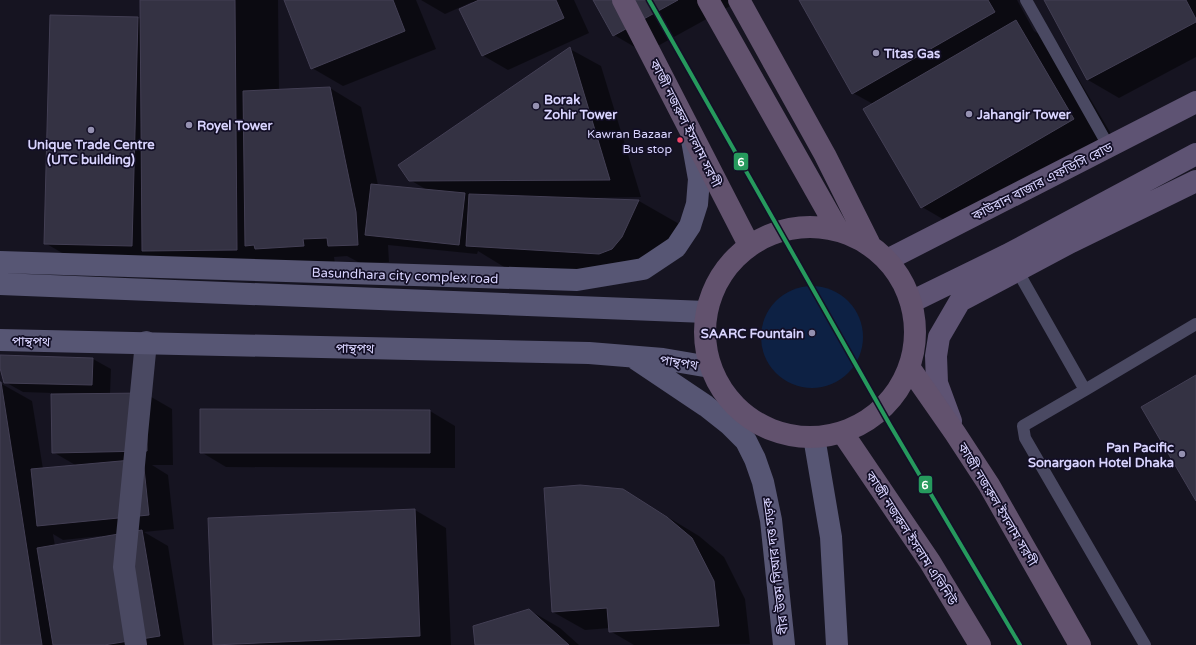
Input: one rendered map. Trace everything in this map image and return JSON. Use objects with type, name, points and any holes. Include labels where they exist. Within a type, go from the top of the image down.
[{"type":"highway","name":"কাজী নজরুল ইসলাম সরণী","points":[[623,0],[749,245]]},
{"type":"highway","points":[[708,0],[838,230]]},
{"type":"highway","points":[[739,0],[825,155],[869,243]]},
{"type":"highway","points":[[807,226],[838,230],[869,243],[887,260],[902,279],[912,302],[916,328],[913,355],[909,367],[888,403],[867,421],[842,432],[814,437],[792,436],[770,430],[750,419],[733,405],[719,387],[710,367],[704,340],[706,312],[714,286],[729,264],[749,245],[777,232],[807,226]]},
{"type":"highway","name":"কাজী নজরুল ইসলাম সরণী","points":[[909,367],[989,485],[1080,645]]},
{"type":"highway","name":"কাজী নজরুল ইসলাম এভিনিউ","points":[[842,432],[930,562],[980,645]]},
{"type":"main road","name":"কাউরান বাজার এফডিসি রোড","points":[[887,260],[1196,102]]},
{"type":"main road","name":"Basundhara city complex road","points":[[0,262],[577,280],[643,269],[676,247],[690,226],[697,204],[700,179],[689,126]]},
{"type":"main road","points":[[912,302],[1007,254],[1196,154]]},
{"type":"main road","points":[[955,433],[937,383],[936,356],[939,337],[960,301],[1071,242],[1196,182]]},
{"type":"main road","points":[[0,284],[706,312]]},
{"type":"main road","name":"পান্থপথ","points":[[0,340],[146,342],[589,353],[663,359],[710,367]]},
{"type":"main road","name":"বীর উত্তম সিআর দত্ত সড়ক","points":[[633,356],[706,406],[730,425],[746,441],[755,459],[763,482],[771,520],[784,645]]},
{"type":"main road","points":[[814,437],[831,537],[837,645]]},
{"type":"street","points":[[136,645],[124,567],[146,342]]},
{"type":"lane","points":[[1026,0],[1109,147]]},
{"type":"lane","points":[[1017,270],[1085,390]]},
{"type":"lane","points":[[1145,645],[1025,438],[1023,426],[1196,324]]},
{"type":"water","name":"SAARC Fountain","points":[[812,286],[832,290],[840,294],[848,301],[855,309],[859,317],[863,337],[859,357],[855,365],[848,373],[840,380],[832,384],[812,388],[792,384],[784,380],[776,373],[769,365],[765,357],[761,337],[765,317],[769,309],[776,301],[784,294],[792,290]]},
{"type":"building","name":"Royel Tower","points":[[140,0],[235,0],[237,250],[142,251]]},
{"type":"building","points":[[284,0],[393,0],[405,31],[311,69]]},
{"type":"building","points":[[479,0],[556,0],[564,18],[482,56],[459,9]]},
{"type":"building","points":[[593,0],[678,0],[613,36]]},
{"type":"building","name":"Titas Gas","points":[[799,0],[988,0],[995,12],[852,94]]},
{"type":"building","points":[[1044,0],[1186,0],[1196,19],[1196,22],[1087,80]]},
{"type":"building","name":"Unique Trade Centre (UTC building)","points":[[50,15],[138,17],[132,246],[44,244]]},
{"type":"building","name":"Jahangir Tower","points":[[1016,20],[1074,119],[921,208],[863,109]]},
{"type":"building","name":"Borak Zohir Tower","points":[[570,47],[610,180],[409,181],[398,165]]},
{"type":"building","points":[[330,87],[356,212],[358,245],[328,246],[327,238],[303,239],[304,246],[255,249],[254,245],[245,246],[243,91]]},
{"type":"building","points":[[371,184],[465,193],[459,245],[365,235]]},
{"type":"building","points":[[469,194],[639,200],[622,237],[612,249],[599,254],[466,246]]},
{"type":"building","points":[[0,355],[93,358],[92,385],[4,383],[0,368]]},
{"type":"building","name":"Pan Pacific Sonargaon Hotel Dhaka","points":[[1196,375],[1196,501],[1141,407]]},
{"type":"building","points":[[1,382],[42,645],[0,645]]},
{"type":"building","points":[[147,393],[147,451],[52,453],[51,394]]},
{"type":"building","points":[[200,409],[430,410],[430,453],[200,453]]},
{"type":"building","points":[[143,459],[149,515],[37,526],[31,469]]},
{"type":"building","points":[[580,485],[623,489],[667,517],[692,538],[714,581],[719,626],[609,632],[607,608],[552,612],[544,488]]},
{"type":"building","points":[[415,509],[420,636],[213,645],[208,518]]},
{"type":"building","points":[[142,530],[160,636],[104,645],[53,645],[37,548]]},
{"type":"building","points":[[529,609],[569,645],[475,645],[473,626]]},
{"type":"transit line","name":"6","points":[[649,0],[890,425],[1020,645]]},
{"type":"place","name":"Titas Gas","points":[[876,53]]},
{"type":"place","name":"Borak Zohir Tower","points":[[536,106]]},
{"type":"place","name":"Jahangir Tower","points":[[969,114]]},
{"type":"place","name":"Royel Tower","points":[[189,125]]},
{"type":"place","name":"Unique Trade Centre (UTC building)","points":[[91,130]]},
{"type":"place","name":"Kawran Bazaar Bus stop","points":[[680,140]]},
{"type":"place","name":"SAARC Fountain","points":[[812,333]]},
{"type":"place","name":"Pan Pacific Sonargaon Hotel Dhaka","points":[[1182,454]]}]
